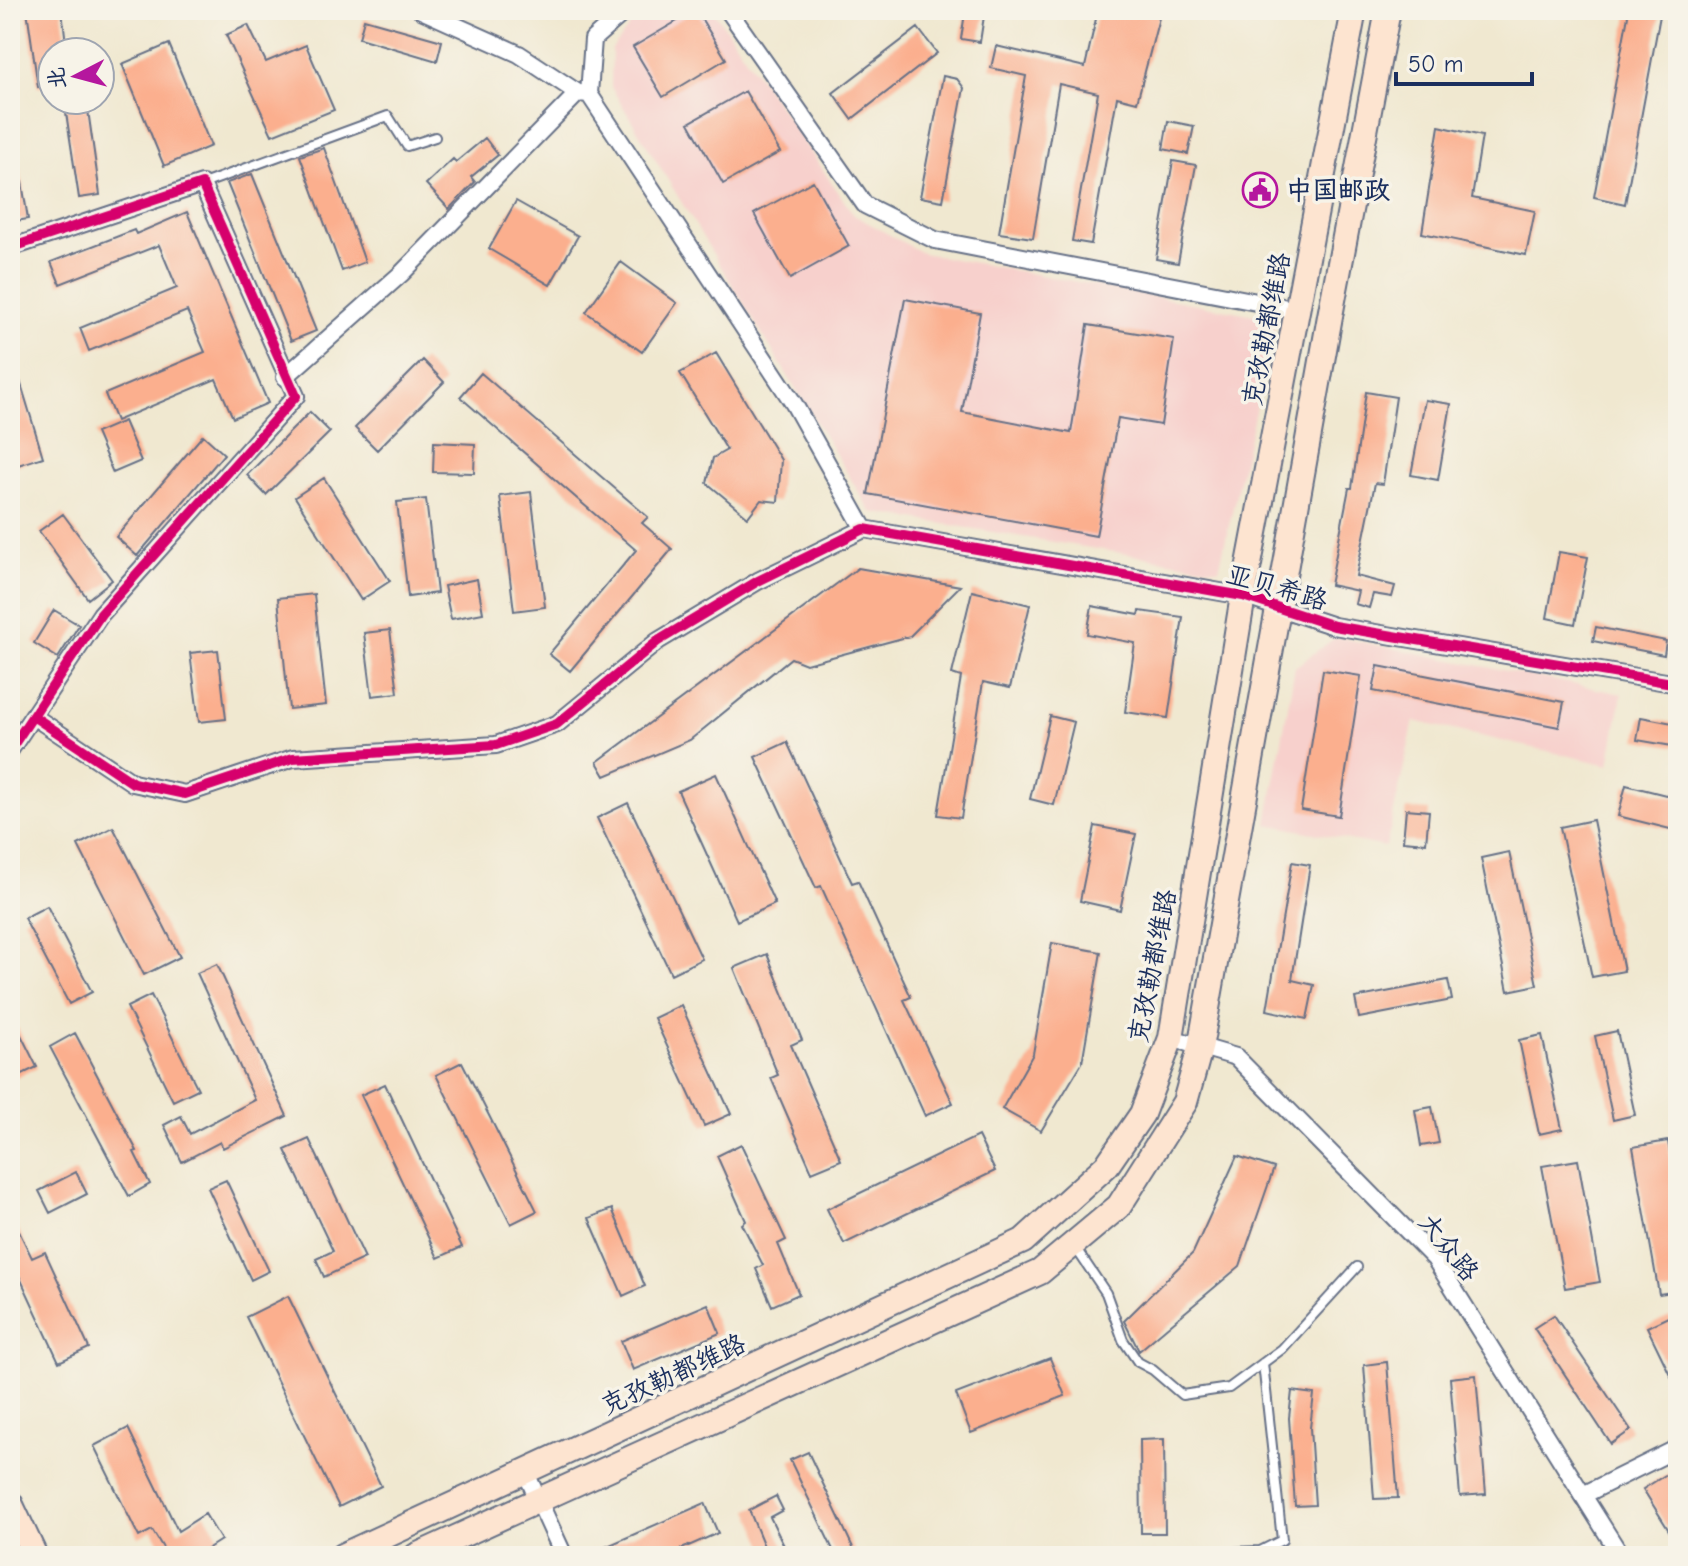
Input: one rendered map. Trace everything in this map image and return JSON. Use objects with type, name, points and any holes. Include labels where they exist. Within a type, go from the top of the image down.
[{"type":"main road","name":"克孜勒都维路","points":[[342,1556],[1023,1241],[1107,1165],[1142,1114],[1171,1038],[1243,596],[1354,10]]},
{"type":"main road","points":[[416,1556],[1040,1272],[1075,1246],[1119,1206],[1157,1148],[1185,1102],[1200,1048],[1277,609],[1388,10]]},
{"type":"main road","points":[[10,1503],[35,1556]]},
{"type":"street","points":[[33,716],[133,783],[185,794],[293,758],[496,745],[557,724],[658,641],[758,581],[864,529],[794,404],[583,93],[519,54],[421,10]]},
{"type":"street","points":[[285,377],[402,273],[583,93],[593,39],[626,10]]},
{"type":"street","points":[[728,10],[865,205],[935,240],[1298,310]]},
{"type":"street","points":[[10,248],[202,184],[296,396],[101,614],[10,750]]},
{"type":"street","name":"亚贝希路","points":[[864,529],[1243,596],[1334,626],[1678,684]]},
{"type":"street","name":"大众路","points":[[1171,1038],[1236,1057],[1435,1259],[1621,1556]]},
{"type":"street","points":[[1585,1494],[1678,1448]]},
{"type":"street","points":[[526,1473],[564,1556]]},
{"type":"lane","points":[[202,184],[388,116],[407,146],[435,137]]},
{"type":"lane","points":[[1075,1246],[1106,1293],[1123,1340],[1138,1362],[1153,1370],[1182,1395],[1229,1388],[1282,1349],[1357,1267]]},
{"type":"lane","points":[[1125,1556],[1260,1551],[1282,1540],[1263,1363]]},
{"type":"shaded area","points":[[642,10],[713,10],[854,215],[922,253],[1276,319],[1219,569],[871,512],[611,87],[612,49]]},
{"type":"shaded area","points":[[1336,637],[1622,694],[1609,765],[1414,721],[1386,847],[1267,824],[1295,667]]},
{"type":"building","points":[[27,10],[62,10],[65,36],[36,36],[36,73]]},
{"type":"building","points":[[696,10],[726,59],[663,97],[633,47]]},
{"type":"building","points":[[1098,10],[1161,10],[1137,102],[1117,97],[1091,244],[1072,241],[1098,93],[1059,84],[1033,238],[999,233],[1026,76],[991,68],[996,46],[1085,67]]},
{"type":"building","points":[[1629,10],[1661,10],[1625,204],[1594,197]]},
{"type":"building","points":[[965,13],[984,16],[980,42],[961,39]]},
{"type":"building","points":[[364,19],[442,41],[437,61],[359,38]]},
{"type":"building","points":[[248,25],[266,62],[306,45],[334,110],[272,135],[226,35]]},
{"type":"building","points":[[918,28],[937,53],[852,119],[833,93]]},
{"type":"building","points":[[169,44],[211,146],[164,166],[122,64]]},
{"type":"building","points":[[943,76],[957,79],[964,88],[943,201],[920,197]]},
{"type":"building","points":[[745,91],[780,152],[723,184],[689,123]]},
{"type":"building","points":[[67,116],[89,116],[100,195],[79,198]]},
{"type":"building","points":[[1168,121],[1194,126],[1188,154],[1163,149]]},
{"type":"building","points":[[1439,126],[1482,136],[1472,198],[1535,211],[1526,255],[1422,233]]},
{"type":"building","points":[[485,138],[498,155],[471,177],[475,182],[449,209],[426,184],[453,159],[456,162]]},
{"type":"building","points":[[324,148],[365,262],[342,271],[300,156]]},
{"type":"building","points":[[18,158],[28,219],[10,222],[10,159]]},
{"type":"building","points":[[1173,161],[1196,165],[1178,263],[1156,259]]},
{"type":"building","points":[[252,174],[316,331],[291,341],[227,183]]},
{"type":"building","points":[[813,181],[849,246],[790,279],[754,214]]},
{"type":"building","points":[[516,201],[578,236],[550,285],[489,249]]},
{"type":"building","points":[[187,212],[268,403],[233,418],[216,379],[116,421],[105,394],[205,352],[187,311],[89,351],[80,328],[177,288],[159,245],[60,284],[51,262],[134,230],[136,234]]},
{"type":"building","points":[[621,262],[677,303],[642,352],[586,312]]},
{"type":"building","points":[[905,299],[980,313],[962,412],[1071,433],[1088,325],[1174,339],[1161,425],[1118,418],[1096,536],[868,494]]},
{"type":"building","points":[[716,353],[781,460],[778,502],[761,500],[748,517],[707,483],[713,458],[727,450],[680,373]]},
{"type":"building","points":[[423,360],[444,382],[377,450],[355,428]]},
{"type":"building","points":[[10,361],[14,361],[43,457],[15,466],[10,448]]},
{"type":"building","points":[[481,373],[648,517],[642,523],[672,549],[570,671],[549,654],[636,550],[460,397]]},
{"type":"building","points":[[1366,392],[1396,397],[1383,484],[1375,483],[1356,576],[1395,586],[1392,597],[1373,594],[1369,608],[1355,604],[1358,591],[1330,585],[1349,488],[1352,488]]},
{"type":"building","points":[[1425,400],[1451,404],[1438,480],[1411,475]]},
{"type":"building","points":[[310,412],[330,432],[266,495],[247,475]]},
{"type":"building","points":[[124,421],[141,461],[113,473],[96,433]]},
{"type":"building","points":[[203,435],[224,454],[137,556],[116,537]]},
{"type":"building","points":[[434,442],[475,444],[474,473],[433,472]]},
{"type":"building","points":[[324,478],[390,581],[361,600],[295,497]]},
{"type":"building","points":[[531,492],[545,607],[514,611],[500,496]]},
{"type":"building","points":[[426,499],[437,593],[408,597],[397,502]]},
{"type":"building","points":[[63,514],[112,580],[88,599],[39,531]]},
{"type":"building","points":[[1559,552],[1588,557],[1575,624],[1547,618]]},
{"type":"building","points":[[858,568],[960,586],[910,636],[806,664],[791,658],[690,740],[605,776],[597,762]]},
{"type":"building","points":[[477,579],[483,613],[451,619],[444,586]]},
{"type":"building","points":[[972,591],[1030,605],[1010,688],[983,682],[961,818],[938,815],[961,677],[952,674]]},
{"type":"building","points":[[314,594],[326,705],[289,709],[278,598]]},
{"type":"building","points":[[1092,606],[1139,615],[1140,611],[1183,617],[1168,718],[1125,712],[1135,643],[1087,634]]},
{"type":"building","points":[[54,610],[79,625],[58,658],[34,643]]},
{"type":"building","points":[[1596,627],[1666,641],[1664,655],[1593,641]]},
{"type":"building","points":[[390,630],[398,693],[372,696],[364,633]]},
{"type":"building","points":[[218,650],[226,719],[199,722],[190,653]]},
{"type":"building","points":[[1378,666],[1564,702],[1559,727],[1373,691]]},
{"type":"building","points":[[1323,670],[1361,676],[1339,816],[1301,810]]},
{"type":"building","points":[[1050,716],[1074,722],[1054,805],[1030,799]]},
{"type":"building","points":[[1641,717],[1678,724],[1678,747],[1637,740]]},
{"type":"building","points":[[787,742],[852,883],[858,881],[911,997],[904,1000],[953,1103],[925,1116],[821,886],[816,888],[755,757]]},
{"type":"building","points":[[716,774],[775,904],[737,921],[678,791]]},
{"type":"building","points":[[1626,785],[1678,798],[1678,831],[1618,816]]},
{"type":"building","points":[[628,803],[702,959],[671,974],[597,818]]},
{"type":"building","points":[[1406,809],[1429,811],[1426,843],[1403,841]]},
{"type":"building","points":[[1593,820],[1624,971],[1592,977],[1560,827]]},
{"type":"building","points":[[1095,826],[1136,834],[1120,910],[1080,901]]},
{"type":"building","points":[[113,827],[180,957],[144,975],[78,845]]},
{"type":"building","points":[[1509,852],[1537,985],[1508,991],[1481,858]]},
{"type":"building","points":[[1292,862],[1310,865],[1292,980],[1314,985],[1307,1019],[1267,1010]]},
{"type":"building","points":[[47,906],[92,992],[69,1004],[24,918]]},
{"type":"building","points":[[1052,943],[1101,952],[1082,1063],[1041,1131],[1002,1109],[1033,1054]]},
{"type":"building","points":[[767,954],[802,1040],[791,1045],[841,1160],[812,1172],[771,1078],[778,1075],[734,968]]},
{"type":"building","points":[[217,964],[287,1116],[223,1148],[220,1142],[182,1162],[164,1125],[181,1116],[190,1134],[255,1100],[197,973]]},
{"type":"building","points":[[1448,980],[1452,1000],[1359,1018],[1355,998]]},
{"type":"building","points":[[151,995],[198,1089],[173,1101],[127,1007]]},
{"type":"building","points":[[681,1005],[731,1114],[704,1126],[654,1018]]},
{"type":"building","points":[[10,1013],[37,1067],[10,1080]]},
{"type":"building","points":[[1617,1031],[1635,1115],[1613,1120],[1595,1036]]},
{"type":"building","points":[[75,1033],[137,1151],[134,1152],[150,1184],[129,1196],[50,1047]]},
{"type":"building","points":[[1542,1035],[1562,1129],[1539,1134],[1519,1040]]},
{"type":"building","points":[[462,1062],[537,1211],[511,1224],[436,1075]]},
{"type":"building","points":[[385,1084],[462,1247],[438,1258],[361,1095]]},
{"type":"building","points":[[1432,1107],[1439,1143],[1421,1146],[1415,1110]]},
{"type":"building","points":[[978,1136],[995,1171],[844,1244],[827,1209]]},
{"type":"building","points":[[309,1139],[365,1258],[324,1277],[316,1259],[333,1251],[285,1150]]},
{"type":"building","points":[[1668,1141],[1678,1199],[1678,1291],[1659,1294],[1633,1147]]},
{"type":"building","points":[[741,1144],[786,1240],[778,1244],[799,1294],[772,1306],[756,1269],[763,1265],[742,1224],[746,1221],[717,1156]]},
{"type":"building","points":[[1237,1156],[1274,1168],[1240,1266],[1139,1351],[1124,1321],[1193,1253]]},
{"type":"building","points":[[1578,1160],[1600,1282],[1565,1288],[1542,1166]]},
{"type":"building","points":[[76,1172],[87,1194],[50,1213],[39,1191]]},
{"type":"building","points":[[226,1180],[269,1271],[251,1280],[208,1188]]},
{"type":"building","points":[[612,1209],[645,1286],[623,1296],[589,1218]]},
{"type":"building","points":[[10,1213],[32,1258],[45,1252],[89,1348],[59,1362],[10,1256]]},
{"type":"building","points":[[288,1296],[381,1486],[339,1507],[246,1317]]},
{"type":"building","points":[[708,1304],[720,1333],[633,1370],[621,1341]]},
{"type":"building","points":[[1554,1315],[1631,1430],[1611,1444],[1534,1328]]},
{"type":"building","points":[[1670,1316],[1678,1332],[1678,1391],[1647,1327]]},
{"type":"building","points":[[1050,1358],[1065,1396],[971,1433],[956,1394]]},
{"type":"building","points":[[1387,1362],[1398,1498],[1374,1499],[1364,1365]]},
{"type":"building","points":[[1476,1375],[1486,1494],[1460,1496],[1450,1378]]},
{"type":"building","points":[[1292,1391],[1314,1394],[1310,1428],[1315,1505],[1295,1506],[1289,1418]]},
{"type":"building","points":[[128,1428],[178,1531],[205,1514],[221,1540],[196,1556],[168,1556],[152,1530],[139,1537],[94,1446]]},
{"type":"building","points":[[1164,1439],[1165,1533],[1141,1533],[1140,1440]]},
{"type":"building","points":[[808,1452],[857,1556],[836,1556],[790,1460]]},
{"type":"building","points":[[1678,1467],[1678,1545],[1643,1489]]},
{"type":"building","points":[[776,1496],[783,1510],[770,1517],[789,1556],[768,1556],[749,1510]]},
{"type":"building","points":[[705,1503],[718,1533],[666,1556],[585,1556]]},
{"type":"cycle path","points":[[10,248],[202,184],[296,396],[101,614],[10,750]]},
{"type":"cycle path","points":[[33,716],[133,783],[185,794],[293,758],[496,745],[557,724],[658,641],[758,581],[864,529],[1243,596],[1334,626],[1678,684]]},
{"type":"place","name":"中国邮政","points":[[1260,190]]}]
